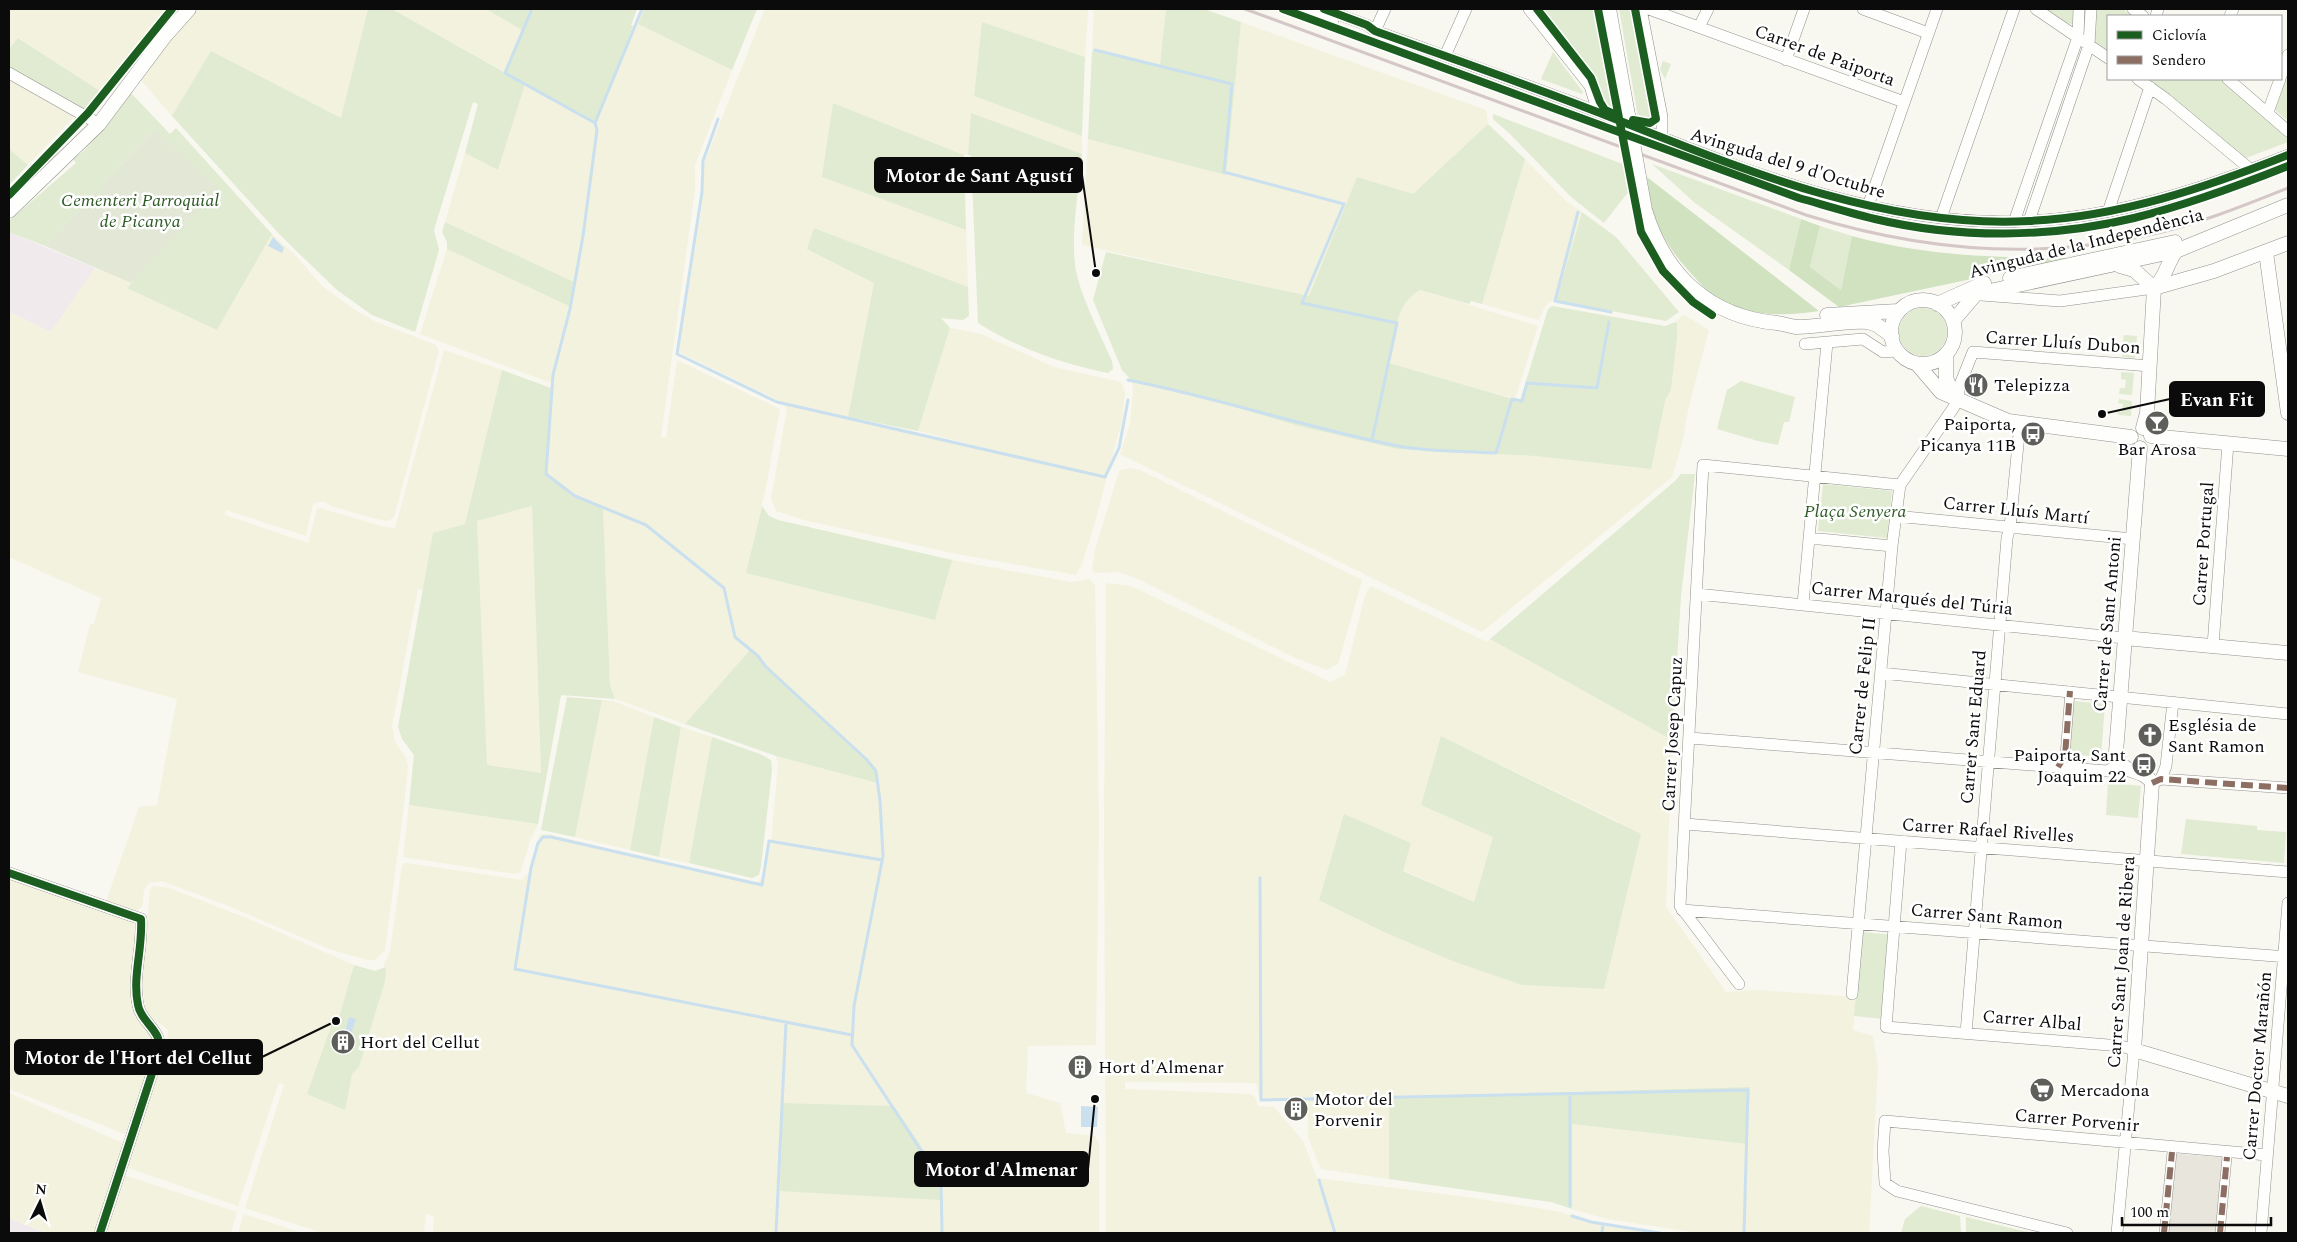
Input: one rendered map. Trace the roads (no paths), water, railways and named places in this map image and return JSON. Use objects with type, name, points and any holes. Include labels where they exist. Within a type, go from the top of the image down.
[{"type":"street","points":[[9,211],[99,124],[165,36],[189,9]]},
{"type":"street","name":"Avinguda del 9 d'Octubre","points":[[1303,9],[1365,32],[1375,31]]},
{"type":"street","name":"Avinguda del 9 d'Octubre","points":[[1324,9],[1367,25],[1375,31],[1765,175],[1868,206],[1941,218],[2014,222],[2076,217],[2108,212],[2181,193],[2288,154]]},
{"type":"street","points":[[1375,31],[1385,9]]},
{"type":"street","points":[[1445,56],[1466,9]]},
{"type":"street","points":[[1529,9],[1592,92],[1598,112]]},
{"type":"street","points":[[1609,9],[1645,210],[1656,241],[1674,270],[1687,284],[1713,303],[1726,311],[1745,318],[1806,326],[1868,322],[1878,325],[1892,336]]},
{"type":"street","points":[[1641,9],[1662,117],[1662,138]]},
{"type":"street","name":"Carrer de Paiporta","points":[[1649,9],[1904,102]]},
{"type":"street","points":[[1699,27],[1708,9]]},
{"type":"street","points":[[1786,60],[1804,9]]},
{"type":"street","points":[[1863,9],[1928,33]]},
{"type":"street","points":[[1868,206],[1937,9]]},
{"type":"street","points":[[1941,218],[2014,9]]},
{"type":"street","points":[[2036,9],[2107,57]]},
{"type":"street","points":[[2014,222],[2078,37],[2079,9]]},
{"type":"street","points":[[2029,221],[2089,45],[2091,9]]},
{"type":"street","points":[[2282,72],[2288,55]]},
{"type":"street","points":[[9,73],[99,124]]},
{"type":"street","points":[[2140,80],[2250,169]]},
{"type":"street","points":[[2229,80],[2288,131]]},
{"type":"street","points":[[2268,112],[2279,80]]},
{"type":"street","points":[[2108,212],[2150,87]]},
{"type":"street","points":[[1578,105],[1590,98],[1592,92]]},
{"type":"street","name":"Avinguda de la Independència","points":[[1953,321],[1976,294],[2176,251],[2215,237],[2245,222],[2288,205]]},
{"type":"street","name":"Avinguda de la Independència","points":[[1937,304],[1979,284],[2174,242],[2245,222]]},
{"type":"street","name":"Avinguda de la Independència","points":[[1976,294],[2060,301],[2154,288],[2214,271],[2288,243]]},
{"type":"street","points":[[1917,364],[1941,392],[2008,421],[2148,445],[2147,413],[2154,288],[2160,282],[2165,268],[2176,251]]},
{"type":"street","points":[[2266,252],[2285,366],[2288,413]]},
{"type":"street","points":[[2117,265],[2134,270],[2154,288]]},
{"type":"street","points":[[1780,324],[1847,313],[1898,311],[1914,302],[1922,300],[1937,304],[1944,308],[1953,321],[1954,339],[1946,355],[1946,378],[1956,398]]},
{"type":"street","points":[[1898,311],[1892,326],[1892,336],[1897,351],[1917,364],[1928,364],[1946,355]]},
{"type":"street","points":[[1804,344],[1863,339],[1883,352],[1897,351]]},
{"type":"street","points":[[1803,604],[1827,343]]},
{"type":"street","name":"Carrer Lluís Dubon","points":[[1972,352],[2150,366]]},
{"type":"street","name":"Carrer de Felip II","points":[[1852,994],[1892,546],[1900,484],[1954,407],[1958,387],[1972,352]]},
{"type":"street","name":"Carrer Sant Eduard","points":[[1966,1033],[1996,684],[1994,678],[2020,424]]},
{"type":"street","points":[[2147,432],[2288,449]]},
{"type":"street","name":"Carrer de Sant Antoni","points":[[2120,764],[2116,752],[2133,539],[2136,442]]},
{"type":"street","name":"Carrer Portugal","points":[[2213,646],[2228,443]]},
{"type":"street","name":"Carrer Josep Capuz","points":[[1682,910],[1680,906],[1703,465],[1815,476]]},
{"type":"street","points":[[1815,476],[1900,484]]},
{"type":"street","name":"Carrer Lluís Martí","points":[[1895,516],[2133,539]]},
{"type":"street","points":[[1809,538],[1892,546]]},
{"type":"street","name":"Carrer Marqués del Túria","points":[[1696,594],[1886,612],[2124,638]]},
{"type":"street","points":[[2124,638],[2288,653]]},
{"type":"street","points":[[1881,673],[2288,714]]},
{"type":"street","points":[[2058,767],[2065,756],[2070,691]]},
{"type":"street","name":"Carrer Sant Joan de Ribera","points":[[2117,1233],[2134,1050],[2147,860],[2157,781],[2166,766],[2174,702]]},
{"type":"street","points":[[1690,738],[2107,770],[2120,764],[2157,781],[2288,788]]},
{"type":"street","name":"Carrer Rafael Rivelles","points":[[1685,824],[2288,872]]},
{"type":"street","points":[[1894,926],[1901,841]]},
{"type":"street","points":[[9,873],[141,919],[142,931],[136,984],[138,1006],[148,1026],[158,1037],[160,1049],[100,1233]]},
{"type":"street","name":"Carrer Doctor Marañón","points":[[2261,1233],[2272,1092],[2286,957],[2288,903]]},
{"type":"street","points":[[1682,910],[1739,984]]},
{"type":"street","name":"Carrer Sant Ramon","points":[[1682,910],[2286,957]]},
{"type":"street","name":"Carrer Albal","points":[[1894,926],[1886,1027],[2121,1046],[2288,1096]]},
{"type":"street","name":"Carrer Porvenir","points":[[2067,1233],[1897,1191],[1885,1183],[1882,1151],[1885,1121],[2267,1155]]},
{"type":"street","points":[[2164,1233],[2172,1152]]},
{"type":"street","points":[[2220,1233],[2227,1157]]},
{"type":"water","points":[[273,237],[284,248],[282,253],[268,246]]},
{"type":"water","points":[[349,1017],[356,1019],[351,1034],[345,1032]]},
{"type":"water","points":[[1081,1106],[1098,1107],[1097,1127],[1081,1127]]},
{"type":"waterway","points":[[532,9],[505,73],[595,123],[597,130],[583,236],[570,309],[553,375],[546,474],[575,496],[646,525],[724,588],[735,637],[758,656],[766,667],[866,759],[876,771],[880,801],[883,856],[854,1006],[852,1045],[941,1181],[942,1233]]},
{"type":"waterway","points":[[595,123],[642,9]]},
{"type":"waterway","points":[[1095,50],[1232,84],[1224,172],[1344,204],[1302,303],[1397,323],[1372,440]]},
{"type":"waterway","points":[[718,119],[703,161],[702,192],[677,354],[777,402],[1105,477],[1119,448],[1128,400]]},
{"type":"waterway","points":[[1578,212],[1555,301],[1611,312]]},
{"type":"waterway","points":[[1128,380],[1196,395],[1330,431],[1398,446],[1496,453],[1512,399],[1522,401],[1527,383],[1597,388],[1609,322]]},
{"type":"waterway","points":[[852,1035],[515,969],[531,868],[538,843],[543,837],[551,837],[762,885],[769,841],[882,860]]},
{"type":"waterway","points":[[1260,878],[1261,1100],[1748,1090],[1744,1233]]},
{"type":"waterway","points":[[776,1233],[786,1022]]},
{"type":"waterway","points":[[1570,1094],[1570,1206]]},
{"type":"waterway","points":[[1319,1180],[1335,1233]]},
{"type":"waterway","points":[[1572,1216],[1591,1222],[1660,1233]]},
{"type":"waterway","points":[[1602,1233],[1603,1224]]},
{"type":"railway","points":[[1245,9],[1806,215],[1891,237],[1933,244],[1976,248],[2062,248],[2106,243],[2184,226],[2288,188]]},
{"type":"place","name":"Motor de Sant Agustí","points":[[1096,273]]},
{"type":"place","name":"Telepizza","points":[[1976,385]]},
{"type":"place","name":"Evan Fit","points":[[2102,414]]},
{"type":"place","name":"Bar Arosa","points":[[2157,423]]},
{"type":"place","name":"Paiporta, Picanya 11B","points":[[2033,434]]},
{"type":"place","name":"Església de Sant Ramon","points":[[2150,735]]},
{"type":"place","name":"Paiporta, Sant Joaquim 22","points":[[2144,765]]},
{"type":"place","name":"Motor de l'Hort del Cellut","points":[[336,1021]]},
{"type":"place","name":"Hort del Cellut","points":[[343,1042]]},
{"type":"place","name":"Hort d'Almenar","points":[[1080,1067]]},
{"type":"place","name":"Mercadona","points":[[2042,1090]]},
{"type":"place","name":"Motor d'Almenar","points":[[1095,1099]]},
{"type":"place","name":"Motor del Porvenir","points":[[1296,1109]]},
{"type":"park label","name":"Cementeri Parroquial de Picanya","points":[[140,210]]},
{"type":"park label","name":"Plaça Senyera","points":[[1855,511]]}]
